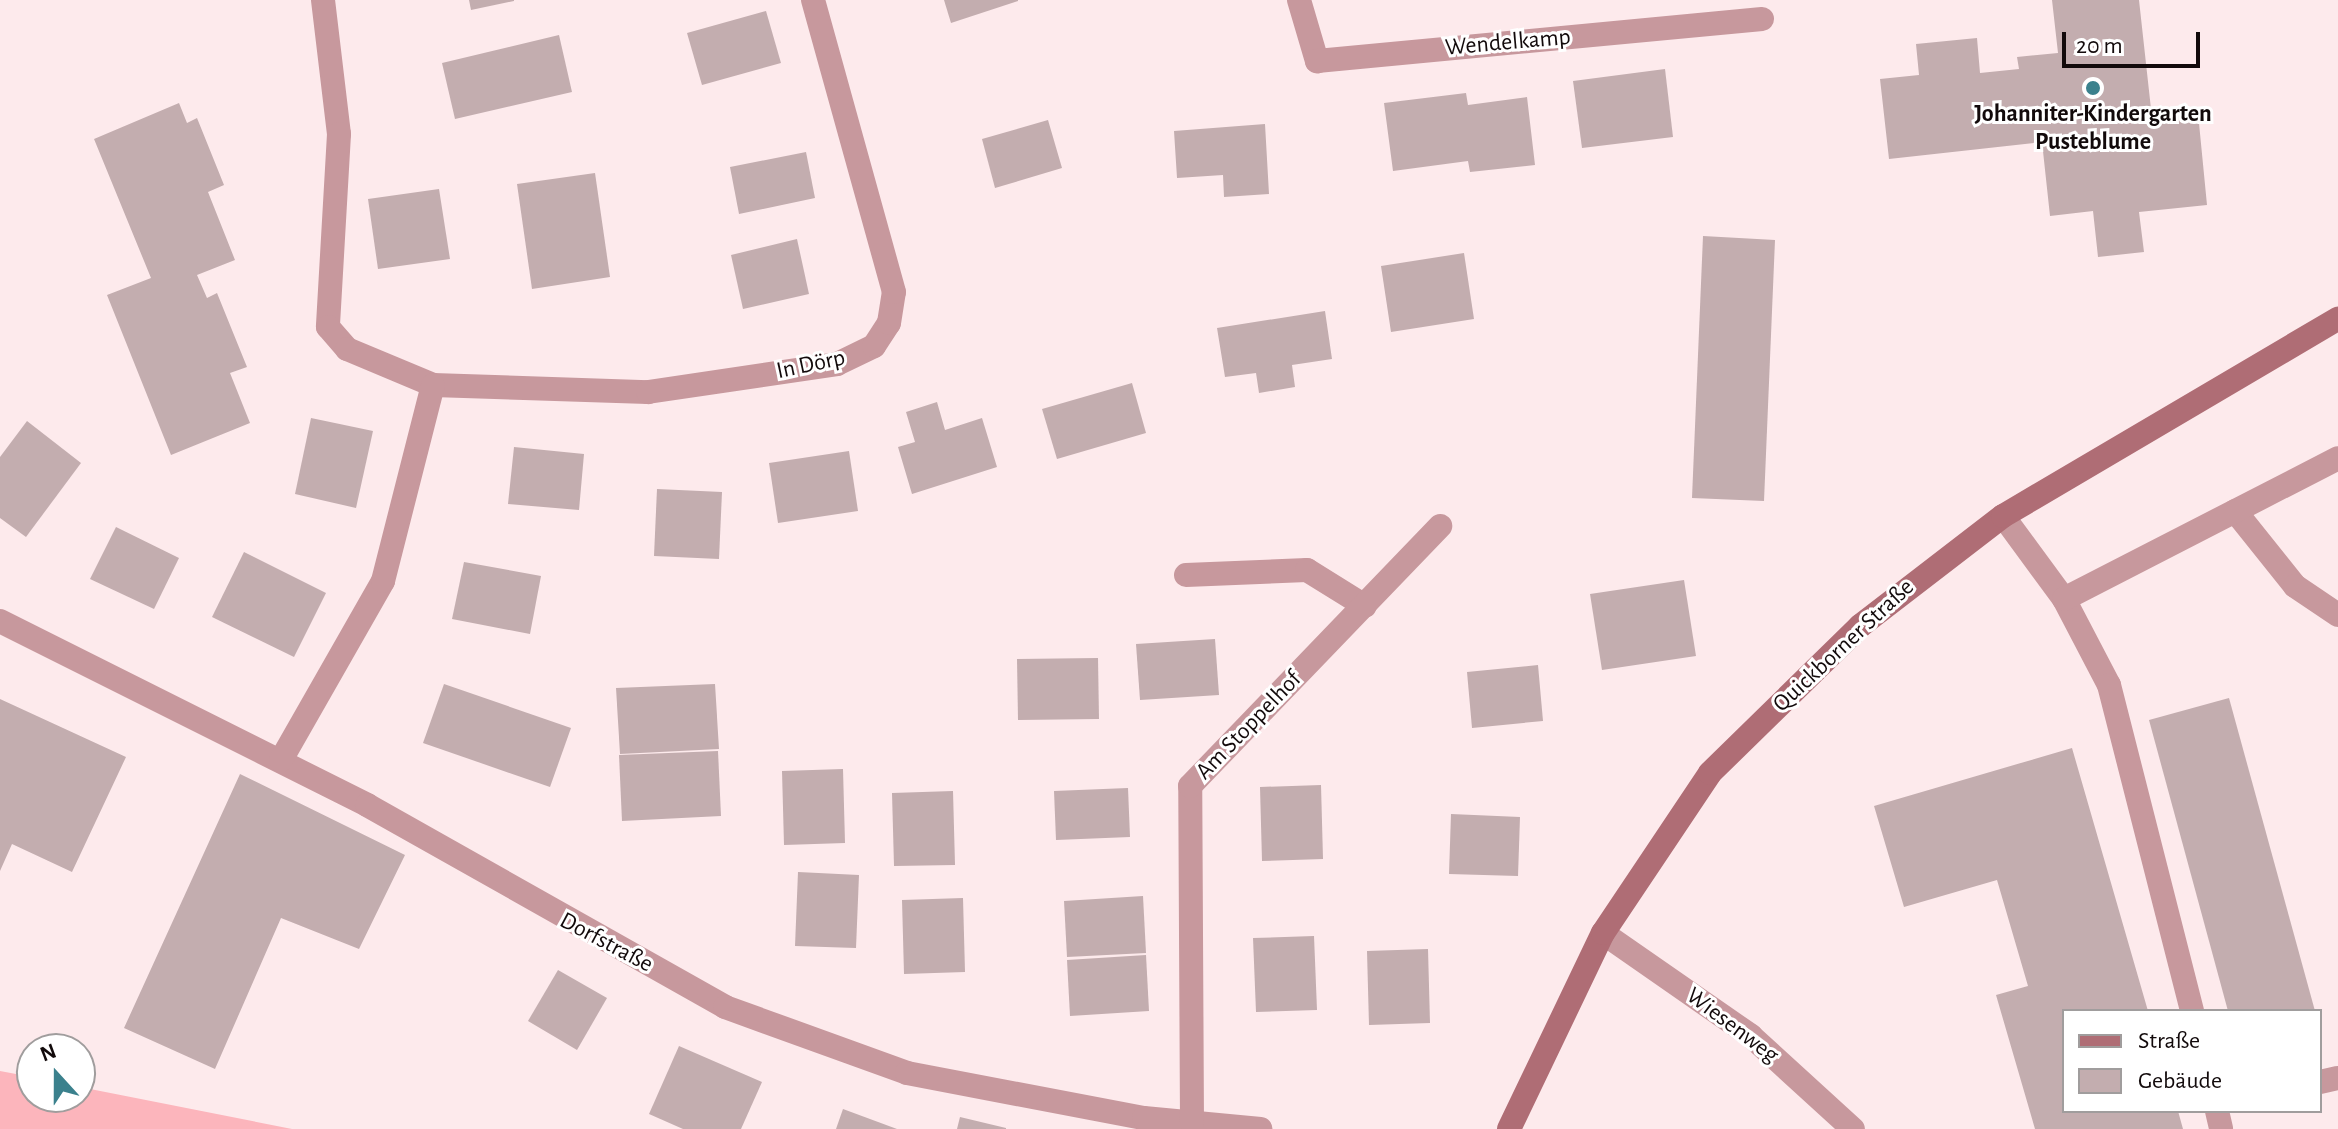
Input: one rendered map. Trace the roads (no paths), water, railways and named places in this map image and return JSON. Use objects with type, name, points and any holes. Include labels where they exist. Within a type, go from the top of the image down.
[{"type":"main road","name":"Quickborner Straße","points":[[1509,1129],[1603,933],[1710,773],[1860,626],[2003,516],[2338,319]]},
{"type":"street","name":"In Dörp","points":[[323,0],[339,134],[328,327],[347,349],[433,385],[648,392],[837,364],[874,346],[889,323],[894,292],[813,0]]},
{"type":"street","name":"Wendelkamp","points":[[1299,0],[1317,61],[1762,19]]},
{"type":"street","points":[[281,760],[383,581],[433,385]]},
{"type":"street","points":[[2064,599],[2338,458]]},
{"type":"street","points":[[2235,511],[2295,586],[2338,615]]},
{"type":"street","points":[[2003,516],[2064,599],[2109,685],[2191,1009]]},
{"type":"street","name":"Am Stoppelhof","points":[[1192,1123],[1190,786],[1440,526]]},
{"type":"street","points":[[1186,575],[1307,570],[1365,606]]},
{"type":"street","name":"Dorfstraße","points":[[0,621],[281,760],[725,1007],[907,1073],[1192,1123],[1260,1129]]},
{"type":"street","name":"Wiesenweg","points":[[1603,933],[1751,1036],[1853,1129]]},
{"type":"place","name":"Johanniter-Kindergarten Pusteblume","points":[[2093,88]]}]
